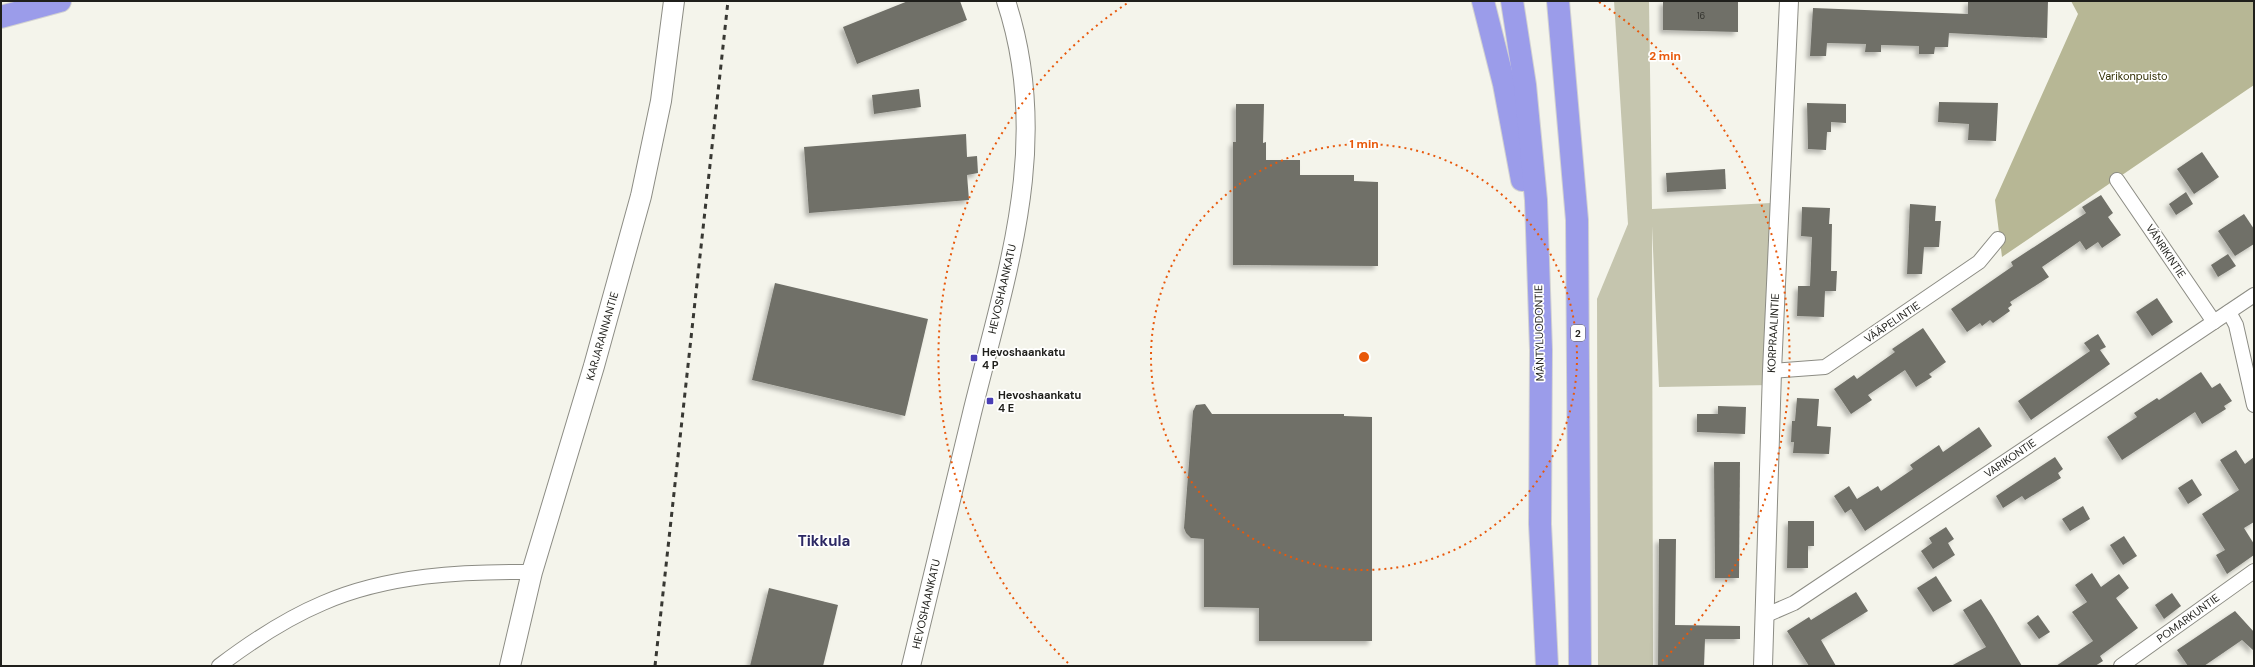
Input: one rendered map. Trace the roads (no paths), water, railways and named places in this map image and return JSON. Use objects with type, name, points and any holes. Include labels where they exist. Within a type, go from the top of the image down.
[{"type":"highway","points":[[1483,1],[1504,84],[1523,182],[1536,200]]},
{"type":"highway","name":"MÄNTYLUODONTIE","points":[[1512,1],[1525,85],[1536,200],[1541,350],[1540,524],[1547,666]]},
{"type":"highway","name":"2","points":[[1558,1],[1577,220],[1580,666]]},
{"type":"highway","points":[[1,17],[52,3]]},
{"type":"main road","name":"KARJARANNANTIE","points":[[510,666],[532,572],[594,366],[641,196],[661,101],[674,1]]},
{"type":"street","name":"HEVOSHAANKATU","points":[[911,666],[1005,279],[1020,206],[1026,164],[1027,121],[1025,82],[1006,1]]},
{"type":"street","name":"KORPRAALINTIE","points":[[1763,666],[1772,371],[1789,1]]},
{"type":"street","name":"VÄNRIKINTIE","points":[[2117,180],[2214,322]]},
{"type":"street","name":"VÄÄPELINTIE","points":[[1772,371],[1825,367],[1979,262],[1998,239]]},
{"type":"street","name":"VARIKONTIE","points":[[1764,616],[1794,603],[2254,295]]},
{"type":"street","points":[[2229,312],[2236,325],[2254,405]]},
{"type":"street","points":[[219,666],[251,642],[296,615],[324,602],[360,590],[442,575],[496,571],[532,572]]},
{"type":"street","name":"POMARKUNTIE","points":[[2121,666],[2254,571]]},
{"type":"railway","points":[[655,666],[728,1]]},
{"type":"place","name":"Hevoshaankatu 4 P","points":[[974,358]]},
{"type":"place","name":"Hevoshaankatu 4 E","points":[[990,401]]},
{"type":"district","name":"Tikkula","points":[[824,541]]},
{"type":"park label","name":"Varikonpuisto","points":[[2133,76]]}]
